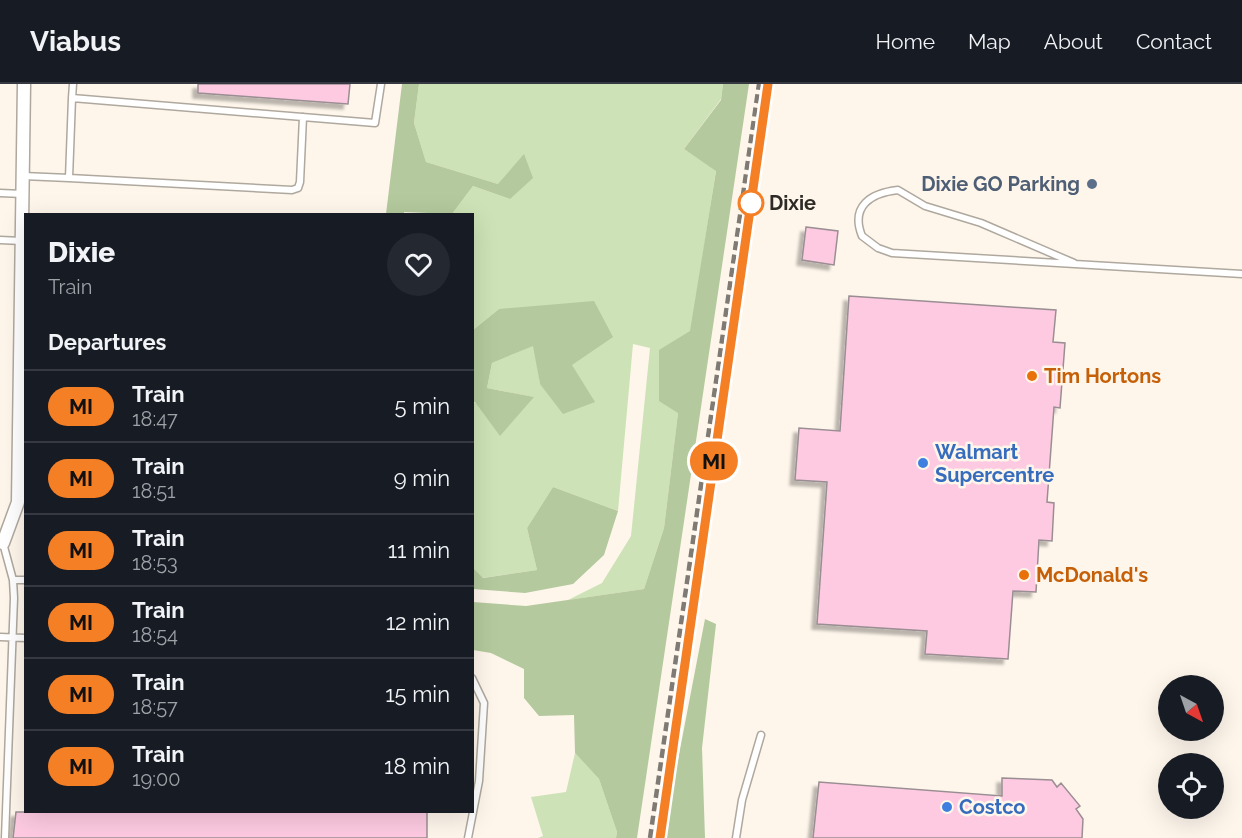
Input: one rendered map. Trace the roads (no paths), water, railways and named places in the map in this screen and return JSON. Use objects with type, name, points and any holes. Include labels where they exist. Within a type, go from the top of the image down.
[{"type":"street","points":[[1,544],[18,502],[24,84]]},
{"type":"lane","points":[[69,178],[73,84]]},
{"type":"lane","points":[[72,98],[375,123],[381,84]]},
{"type":"lane","points":[[23,176],[292,190],[298,188],[300,183],[303,117]]},
{"type":"lane","points":[[1074,263],[981,223],[925,206],[898,190],[874,195],[864,203],[858,215],[862,236],[878,248],[892,253],[1242,274]]},
{"type":"lane","points":[[0,193],[23,194]]},
{"type":"lane","points":[[0,240],[22,241]]},
{"type":"lane","points":[[1,544],[13,580],[3,816],[5,838]]},
{"type":"lane","points":[[13,580],[24,580]]},
{"type":"lane","points":[[0,637],[24,638]]},
{"type":"lane","points":[[474,682],[484,703],[479,781],[474,807]]},
{"type":"lane","points":[[0,692],[9,692]]},
{"type":"lane","points":[[736,838],[742,800],[761,735]]},
{"type":"lane","points":[[468,838],[473,813]]},
{"type":"railway","points":[[650,838],[759,84]]},
{"type":"railway","points":[[660,838],[768,84]]},
{"type":"train","name":"MI","points":[[660,838],[768,84]]},
{"type":"place","name":"Dixie GO Parking","points":[[1092,184]]},
{"type":"place","name":"Dixie","points":[[751,203]]},
{"type":"place","name":"Tim Hortons","points":[[1032,376]]},
{"type":"place","name":"Walmart Supercentre","points":[[923,463]]},
{"type":"place","name":"McDonald's","points":[[1024,575]]},
{"type":"place","name":"Costco","points":[[947,807]]}]
